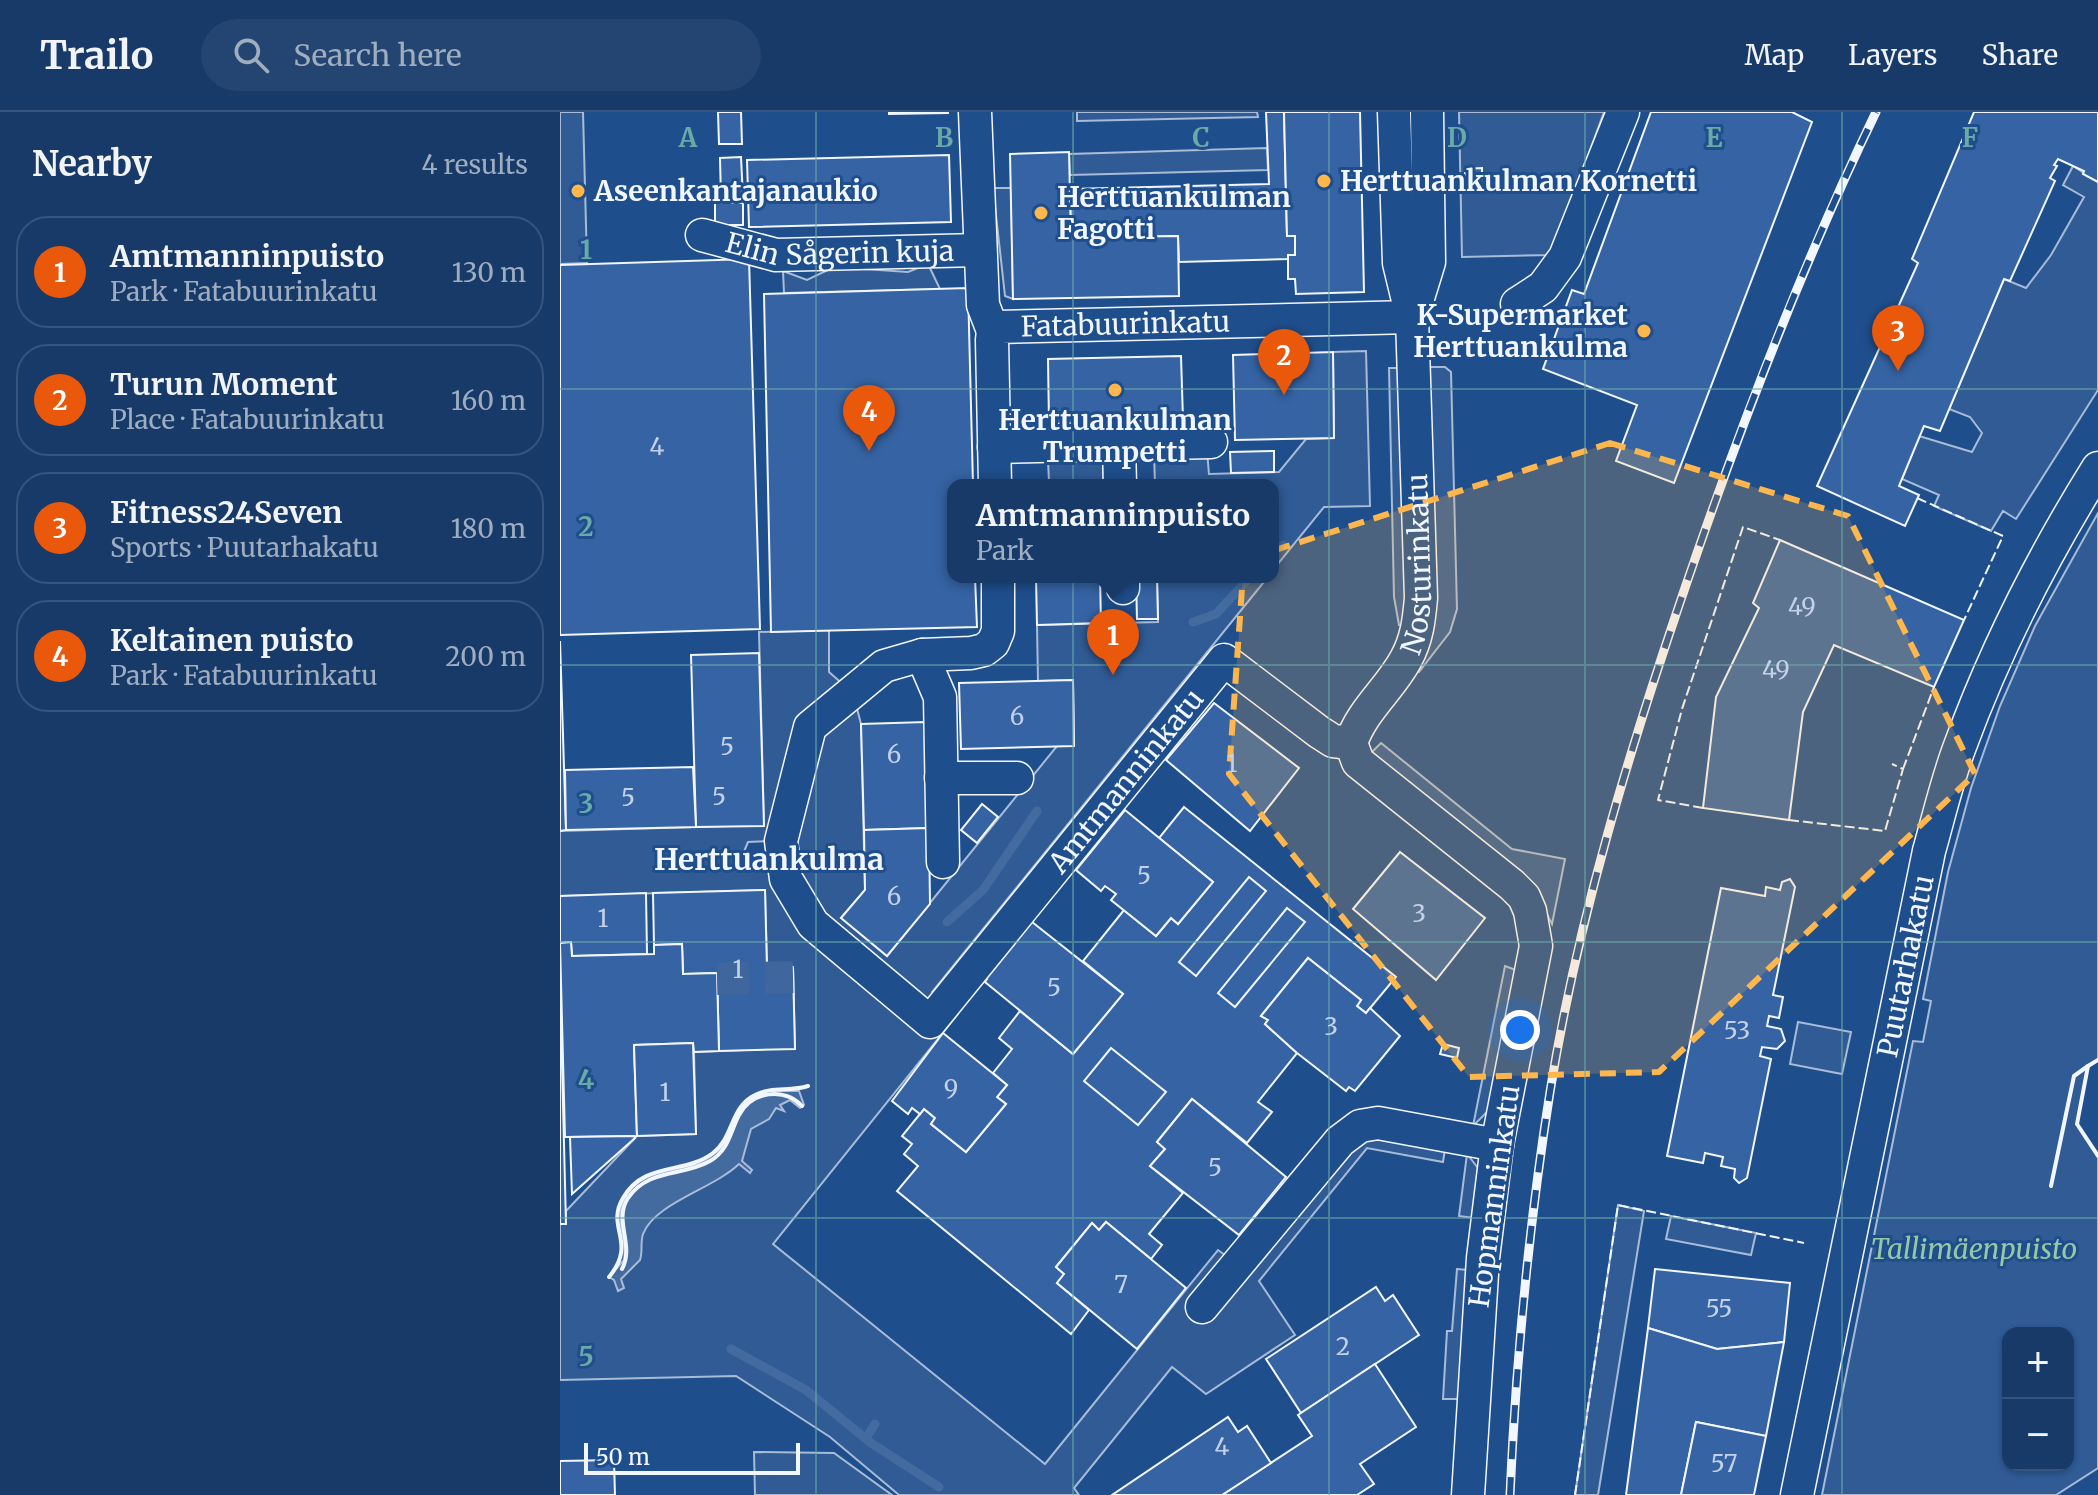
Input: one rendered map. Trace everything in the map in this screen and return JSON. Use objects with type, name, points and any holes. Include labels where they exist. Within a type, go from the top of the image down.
[{"type":"street","points":[[975,112],[984,313],[993,331]]},
{"type":"street","name":"Nosturinkatu","points":[[1351,743],[1357,725],[1405,661],[1417,634],[1421,598],[1412,317],[1399,263],[1394,112]]},
{"type":"street","name":"Nosturinkatu","points":[[1412,317],[1429,262],[1427,112]]},
{"type":"street","points":[[1517,304],[1543,287],[1565,257],[1623,112]]},
{"type":"street","name":"Elin Sågerin kuja","points":[[702,235],[776,255],[979,250]]},
{"type":"street","name":"Fatabuurinkatu","points":[[995,479],[993,331],[1003,325],[1412,317]]},
{"type":"street","points":[[994,447],[1211,442]]},
{"type":"street","points":[[1119,444],[1120,479]]},
{"type":"street","name":"Puutarhakatu","points":[[1797,1495],[1929,851],[1951,773],[1990,667],[2050,547],[2098,468]]},
{"type":"street","points":[[943,862],[940,697],[922,655],[971,653],[993,643],[998,631],[998,583]]},
{"type":"street","name":"Amtmanninkatu","points":[[922,655],[884,666],[810,727],[781,841],[786,879],[813,924],[930,1022],[1224,660],[1319,732],[1333,741],[1351,743]]},
{"type":"street","name":"Hopmanninkatu","points":[[1351,743],[1358,762],[1524,897],[1530,911],[1536,946],[1497,1145],[1477,1328],[1468,1495]]},
{"type":"street","points":[[941,778],[1017,778]]},
{"type":"street","points":[[1202,1307],[1340,1141],[1360,1126],[1378,1123],[1497,1145]]},
{"type":"highlighted area","points":[[1610,443],[1848,516],[1975,774],[1659,1072],[1469,1077],[1229,774],[1244,560]]},
{"type":"shaded area","name":"Aseenkantajanaukio","points":[[560,112],[583,112],[587,263],[560,264]]},
{"type":"shaded area","points":[[1077,112],[1257,112],[1258,117],[1077,121]]},
{"type":"shaded area","points":[[1459,112],[1604,112],[1552,255],[1462,257]]},
{"type":"shaded area","points":[[1267,148],[1268,170],[1070,175],[1069,154]]},
{"type":"shaded area","points":[[2073,166],[2098,182],[2098,390],[2016,519],[2003,511],[1991,531],[1934,506],[1939,495],[1902,479],[1919,436],[1972,452],[1982,433],[1970,417],[1949,409],[2004,279],[2026,288],[2051,255],[2084,197],[2063,185]]},
{"type":"shaded area","points":[[993,188],[1011,188],[1013,299],[1005,296]]},
{"type":"shaded area","points":[[928,264],[940,289],[784,293],[783,271],[807,280],[834,267],[908,272]]},
{"type":"shaded area","points":[[1366,351],[1370,506],[1324,507],[1279,563],[1279,479],[1155,479],[1154,453],[1207,451],[1209,474],[1279,472],[1306,439],[1334,438],[1333,352]]},
{"type":"shaded area","points":[[1428,367],[1445,367],[1451,372],[1457,609],[1450,632],[1419,672],[1414,669]]},
{"type":"shaded area","points":[[1389,368],[1402,368],[1408,596],[1405,625],[1399,625],[1394,597]]},
{"type":"shaded area","points":[[1103,458],[1103,479],[1049,479],[1048,460]]},
{"type":"shaded area","name":"Tallimäenpuisto","points":[[2098,513],[2098,1060],[2088,1067],[2077,1124],[2098,1155],[2098,1468],[2056,1495],[1822,1495],[1913,1041],[1923,1042],[1931,1001],[1923,999],[1948,872],[1971,788],[2000,706],[2035,626]]},
{"type":"shaded area","points":[[1157,583],[1263,583],[932,992],[958,1014],[773,1244],[1045,1464],[1218,1250],[1249,1273],[1356,1144],[1377,1138],[1445,1149],[1443,1162],[1367,1148],[1259,1281],[1295,1335],[1206,1394],[1172,1367],[1074,1488],[1079,1495],[899,1495],[830,1437],[736,1376],[560,1380],[560,1224],[566,1223],[566,1211],[637,1136],[696,1134],[694,1052],[795,1048],[793,968],[767,968],[765,890],[560,896],[560,831],[764,825],[759,632],[829,630],[829,672],[853,693],[861,724],[865,890],[841,918],[887,956],[1057,746],[1074,746],[1073,680],[1038,681],[1037,625],[1158,622]],"holes":[[[768,841],[772,867],[738,866],[748,842]]]},
{"type":"shaded area","points":[[1381,743],[1512,849],[1565,859],[1552,924],[1543,907],[1376,758],[1372,752]]},
{"type":"shaded area","points":[[1505,966],[1518,971],[1488,1111],[1473,1126]]},
{"type":"shaded area","points":[[1798,1022],[1851,1032],[1842,1074],[1790,1064]]},
{"type":"shaded area","points":[[768,1091],[799,1091],[804,1105],[800,1108],[790,1100],[780,1105],[784,1111],[776,1108],[769,1119],[751,1129],[742,1161],[752,1170],[750,1173],[739,1164],[672,1205],[650,1223],[642,1237],[640,1260],[621,1279],[624,1288],[618,1291],[614,1280],[609,1277],[624,1260],[620,1215],[624,1200],[632,1188],[653,1175],[691,1166],[714,1154],[728,1138],[746,1104]]},
{"type":"shaded area","points":[[1467,1154],[1478,1168],[1474,1218],[1459,1216]]},
{"type":"shaded area","points":[[1618,1205],[1644,1211],[1598,1495],[1575,1495]]},
{"type":"shaded area","points":[[1671,1216],[1756,1233],[1751,1255],[1666,1239]]},
{"type":"shaded area","points":[[1457,1269],[1468,1270],[1458,1399],[1443,1399],[1447,1331],[1452,1331]]},
{"type":"shaded area","points":[[754,1452],[834,1453],[892,1495],[755,1495]]},
{"type":"building","points":[[718,112],[741,112],[742,144],[719,144]]},
{"type":"building","points":[[948,112],[948,113],[889,114]]},
{"type":"building","points":[[1266,112],[1284,112],[1287,236],[1295,236],[1295,255],[1288,255],[1288,259],[1179,262],[1178,236],[1071,238],[1070,189],[1269,184]]},
{"type":"building","name":"Herttuankulman Kornetti","points":[[1284,112],[1360,112],[1364,292],[1296,294],[1295,279],[1288,279],[1288,255],[1295,255],[1295,236],[1287,236]]},
{"type":"building","name":"K-Supermarket Herttuankulma","points":[[1651,112],[1792,112],[1812,122],[1674,483],[1616,461],[1637,405],[1543,369],[1572,290],[1584,294]]},
{"type":"building","points":[[1974,112],[2098,112],[2098,182],[2083,174],[2084,171],[2058,159],[2054,165],[2057,166],[2050,178],[2055,181],[2010,281],[2004,279],[1940,431],[1924,426],[1899,486],[1919,495],[1905,526],[1817,486],[1918,263],[1912,259]]},
{"type":"building","name":"Herttuankulman Fagotti","points":[[1069,152],[1071,238],[1178,236],[1179,296],[1013,299],[1010,154]]},
{"type":"building","points":[[949,155],[951,222],[749,227],[747,160]]},
{"type":"building","points":[[741,157],[743,198],[721,199],[720,158]]},
{"type":"building","points":[[1482,168],[1482,179],[1465,179],[1465,169]]},
{"type":"building","points":[[715,203],[743,203],[743,225],[715,225]]},
{"type":"building","points":[[749,259],[760,629],[560,635],[560,265]]},
{"type":"building","points":[[968,288],[973,479],[947,479],[947,583],[975,583],[977,627],[771,632],[764,294]]},
{"type":"building","points":[[1333,352],[1334,438],[1235,440],[1233,355]]},
{"type":"building","name":"Herttuankulman Trumpetti","points":[[1181,356],[1183,420],[1049,424],[1048,359]]},
{"type":"building","points":[[1274,451],[1274,472],[1231,473],[1230,452]]},
{"type":"building","points":[[1780,540],[1964,620],[1934,687],[1834,645],[1803,712],[1789,820],[1703,808],[1716,697],[1759,608],[1753,603]]},
{"type":"building","points":[[1036,583],[1100,583],[1101,623],[1037,625]]},
{"type":"building","points":[[1136,583],[1157,583],[1158,619],[1137,619]]},
{"type":"building","points":[[560,641],[566,830],[560,831]]},
{"type":"building","points":[[759,653],[764,826],[696,827],[691,655]]},
{"type":"building","points":[[1073,680],[1074,746],[961,749],[959,683]]},
{"type":"building","points":[[1214,703],[1299,768],[1250,831],[1166,760]]},
{"type":"building","points":[[926,722],[929,828],[864,830],[861,724]]},
{"type":"building","points":[[693,767],[696,827],[566,830],[565,770]]},
{"type":"building","points":[[982,804],[998,817],[977,843],[961,830]]},
{"type":"building","points":[[1184,807],[1396,977],[1366,1013],[1357,1006],[1361,1000],[1308,958],[1261,1016],[1268,1020],[1265,1024],[1297,1053],[1258,1102],[1272,1112],[1247,1143],[1192,1099],[1157,1142],[1165,1149],[1150,1166],[1183,1193],[1149,1234],[1162,1245],[1151,1259],[1106,1222],[1099,1230],[1092,1223],[1056,1267],[1064,1274],[1057,1283],[1089,1310],[1071,1334],[897,1191],[918,1166],[904,1154],[912,1144],[902,1136],[924,1109],[935,1118],[931,1124],[966,1152],[1006,1104],[997,1097],[1007,1085],[993,1073],[1012,1049],[999,1038],[1020,1011],[1073,1054],[1123,994],[1083,961],[1124,910],[1156,936],[1171,918],[1178,924],[1213,882],[1159,838]]},
{"type":"building","points":[[1125,810],[1213,882],[1178,924],[1171,918],[1156,936],[1111,900],[1116,894],[1105,886],[1101,891],[1076,870]]},
{"type":"building","points":[[929,828],[930,904],[887,956],[841,918],[865,890],[864,830]]},
{"type":"building","points":[[1400,852],[1485,918],[1436,980],[1353,909]]},
{"type":"building","points":[[1249,877],[1266,891],[1196,976],[1179,962]]},
{"type":"building","points":[[1790,879],[1795,887],[1773,995],[1783,997],[1779,1018],[1769,1016],[1767,1026],[1781,1029],[1785,1041],[1777,1049],[1762,1047],[1760,1056],[1771,1059],[1747,1178],[1739,1183],[1734,1178],[1735,1169],[1721,1166],[1723,1157],[1705,1153],[1703,1163],[1667,1156],[1721,888],[1765,896],[1766,887],[1780,890],[1782,882]]},
{"type":"building","points":[[765,890],[767,968],[793,967],[795,1049],[719,1051],[717,973],[683,974],[682,944],[654,945],[653,893]]},
{"type":"building","points":[[646,893],[647,954],[572,956],[571,942],[560,943],[560,896]]},
{"type":"building","points":[[1287,908],[1305,922],[1235,1007],[1218,993]]},
{"type":"building","points":[[1027,918],[1123,994],[1073,1054],[985,982],[987,979],[982,974]]},
{"type":"building","points":[[571,942],[572,956],[654,954],[654,945],[682,944],[683,974],[717,973],[719,1051],[694,1052],[693,1043],[634,1045],[637,1136],[565,1137],[560,943]]},
{"type":"building","points":[[1308,958],[1361,1000],[1357,1006],[1366,1013],[1370,1008],[1400,1036],[1355,1091],[1349,1087],[1346,1091],[1297,1053],[1265,1024],[1268,1020],[1261,1016]]},
{"type":"building","points":[[560,983],[566,1224],[560,1224]]},
{"type":"building","points":[[943,1033],[1007,1085],[997,1097],[1006,1104],[966,1152],[931,1124],[935,1118],[924,1109],[920,1114],[912,1108],[908,1114],[892,1101]]},
{"type":"building","points":[[693,1043],[696,1134],[637,1136],[634,1045]]},
{"type":"building","points":[[1443,1044],[1459,1048],[1457,1058],[1440,1054]]},
{"type":"building","points":[[1111,1048],[1166,1092],[1138,1125],[1084,1081]]},
{"type":"building","points":[[1192,1099],[1286,1177],[1239,1235],[1150,1166],[1165,1149],[1157,1142]]},
{"type":"building","points":[[570,1137],[635,1138],[572,1194]]},
{"type":"building","points":[[1106,1222],[1186,1288],[1137,1349],[1057,1283],[1064,1274],[1056,1267],[1092,1223],[1099,1230]]},
{"type":"building","points":[[1655,1269],[1790,1283],[1784,1342],[1717,1349],[1648,1328]]},
{"type":"building","points":[[1376,1287],[1385,1301],[1393,1295],[1419,1335],[1301,1413],[1266,1359]]},
{"type":"building","points":[[1648,1328],[1717,1349],[1784,1342],[1766,1436],[1696,1422],[1681,1495],[1626,1495]]},
{"type":"building","points":[[1375,1364],[1416,1427],[1360,1464],[1374,1484],[1357,1495],[1222,1495],[1312,1436],[1298,1415]]},
{"type":"building","points":[[1228,1417],[1238,1432],[1247,1426],[1271,1463],[1222,1495],[1112,1495]]},
{"type":"building","points":[[1696,1422],[1766,1436],[1754,1495],[1681,1495]]},
{"type":"building","points":[[614,1460],[615,1495],[560,1495],[560,1461]]},
{"type":"waterway","points":[[1279,547],[1283,545]]},
{"type":"waterway","points":[[1193,622],[1216,614],[1244,583]]},
{"type":"waterway","points":[[947,922],[983,890],[1037,811]]},
{"type":"waterway","points":[[731,1349],[806,1390],[871,1443],[939,1487]]},
{"type":"waterway","points":[[866,1438],[875,1424]]},
{"type":"tunnel","points":[[717,979],[793,977]]},
{"type":"railway","points":[[1510,1495],[1524,1293],[1542,1142],[1575,962],[1591,898],[1645,707],[1729,463],[1798,286],[1876,112]]},
{"type":"fence","points":[[1917,498],[2003,536],[1964,620]]},
{"type":"fence","points":[[1703,808],[1658,800],[1682,709],[1743,527],[1780,540]]},
{"type":"fence","points":[[1903,769],[1934,687]]},
{"type":"fence","points":[[1789,820],[1885,831],[1903,769],[1892,764]]},
{"type":"fence","points":[[1575,1495],[1618,1205],[1804,1243]]},
{"type":"wall","points":[[2098,1060],[2088,1066],[2077,1124],[2098,1156]]},
{"type":"wall","points":[[2051,1186],[2074,1076],[2088,1066]]},
{"type":"wall","points":[[609,1277],[621,1254],[618,1209],[632,1186],[653,1173],[690,1164],[713,1153],[725,1139],[741,1107],[755,1095],[808,1086]]},
{"type":"wall","points":[[622,1269],[626,1251],[624,1207],[636,1188],[656,1177],[699,1166],[716,1157],[725,1146],[739,1115],[760,1097],[778,1094],[802,1106]]},
{"type":"place","name":"Herttuankulman Kornetti","points":[[1324,181]]},
{"type":"place","name":"Aseenkantajanaukio","points":[[578,191]]},
{"type":"place","name":"Herttuankulman Fagotti","points":[[1041,213]]},
{"type":"place","name":"K-Supermarket Herttuankulma","points":[[1644,331]]},
{"type":"place","name":"Fitness24Seven","points":[[1898,371]]},
{"type":"place","name":"Herttuankulman Trumpetti","points":[[1115,390]]},
{"type":"place","name":"Turun Moment","points":[[1284,395]]},
{"type":"place","name":"Keltainen puisto","points":[[869,451]]},
{"type":"place","name":"Amtmanninpuisto","points":[[1113,675]]},
{"type":"district","name":"Herttuankulma","points":[[769,860]]}]
